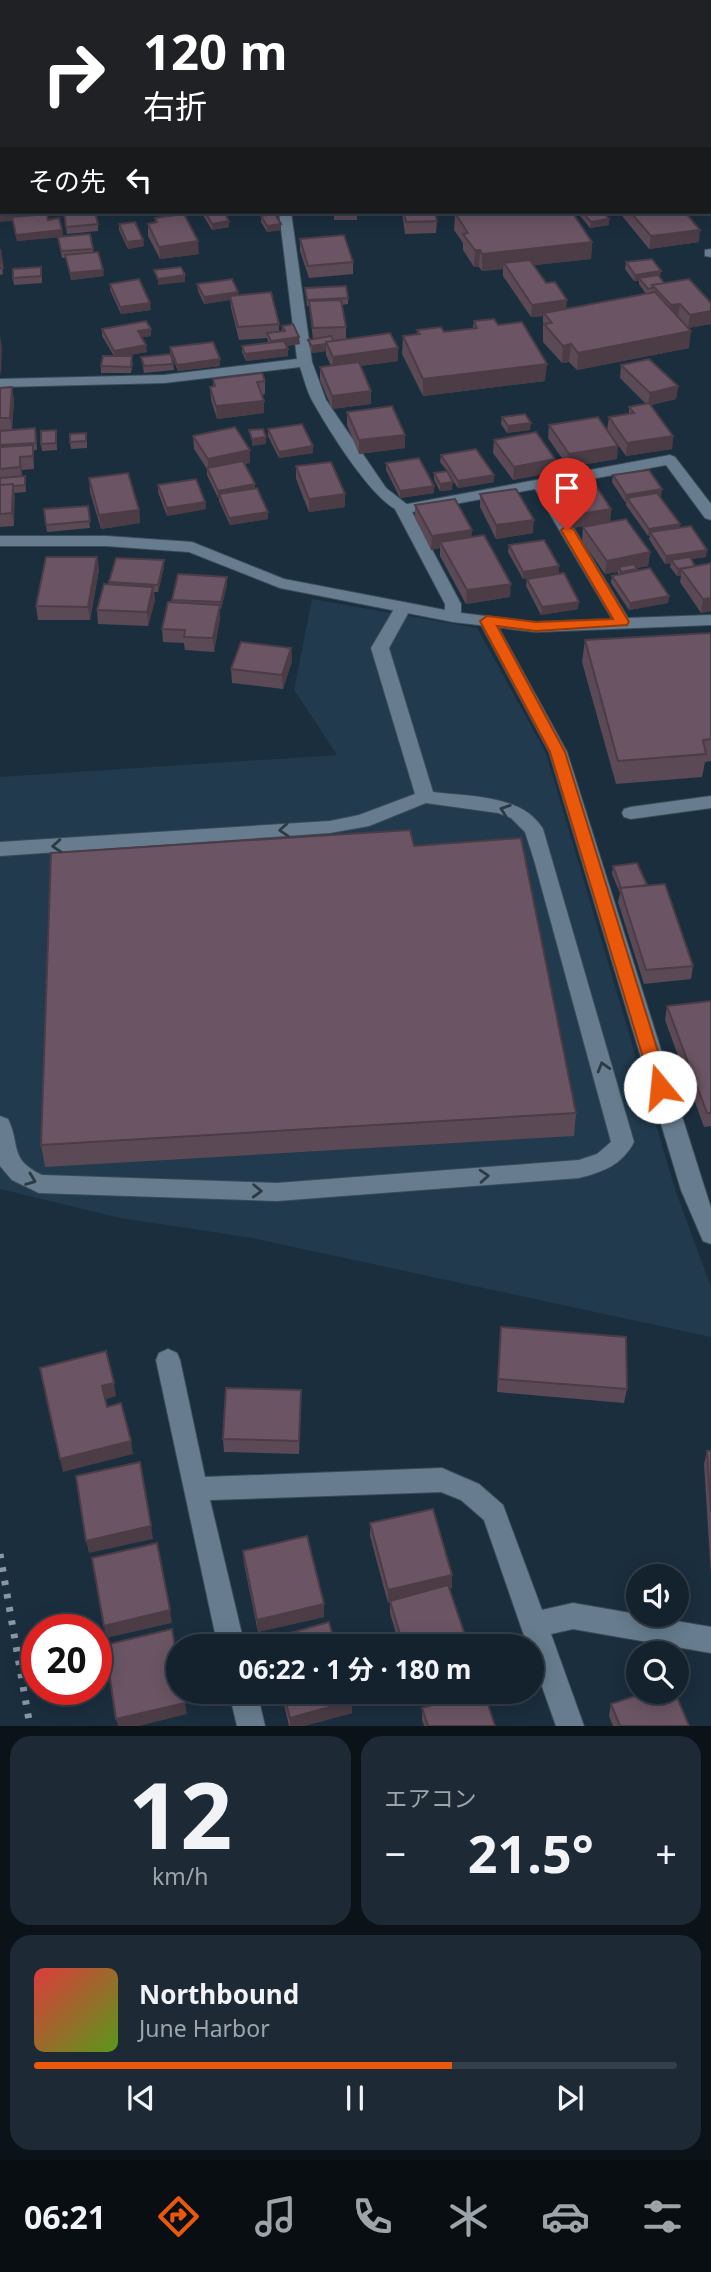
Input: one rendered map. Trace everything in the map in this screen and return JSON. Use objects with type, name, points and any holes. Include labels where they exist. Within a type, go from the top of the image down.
[{"type":"street","points":[[285,214],[305,362],[319,400],[380,491],[403,509],[453,604],[453,617]]},
{"type":"street","points":[[0,383],[164,379],[305,362]]},
{"type":"street","points":[[403,509],[670,460],[711,515]]},
{"type":"street","points":[[540,485],[622,622]]},
{"type":"street","points":[[0,541],[106,541],[192,547],[280,583],[403,608],[487,621],[536,626],[711,620]]},
{"type":"street","points":[[403,608],[380,648],[425,797]]},
{"type":"street","points":[[487,621],[558,752],[692,1190],[711,1234]]},
{"type":"street","points":[[0,849],[330,827],[362,821],[425,797],[500,807],[518,814],[534,829],[623,1142],[607,1162],[579,1169],[277,1192],[39,1184],[16,1174],[9,1164],[0,1125]]},
{"type":"street","points":[[631,813],[711,802]]},
{"type":"street","points":[[168,1360],[229,1634]]},
{"type":"street","points":[[195,1489],[442,1480],[470,1492],[494,1513],[570,1726]]},
{"type":"street","points":[[535,1624],[573,1616],[711,1640]]},
{"type":"street","points":[[246,1704],[251,1726]]},
{"type":"shaded area","points":[[312,599],[477,628],[546,753],[675,1189],[711,1287],[711,1337],[252,1238],[120,1218],[0,1189],[0,777],[337,755],[294,690]]},
{"type":"building","points":[[47,214],[48,220],[59,218],[62,230],[16,235],[12,217]]},
{"type":"building","points":[[64,214],[96,214],[98,224],[66,227]]},
{"type":"building","points":[[184,214],[198,241],[159,247],[148,224],[157,222],[155,218]]},
{"type":"building","points":[[206,214],[225,214],[229,221],[212,224]]},
{"type":"building","points":[[275,214],[281,224],[267,226],[261,216]]},
{"type":"building","points":[[404,214],[435,214],[437,221],[406,222]]},
{"type":"building","points":[[456,214],[573,214],[592,242],[482,254],[480,250],[475,250],[463,234],[468,233]]},
{"type":"building","points":[[584,214],[605,214],[609,219],[591,222]]},
{"type":"building","points":[[632,214],[687,214],[700,230],[651,236]]},
{"type":"building","points":[[135,222],[143,240],[127,242],[119,224]]},
{"type":"building","points":[[90,234],[93,249],[61,251],[58,237]]},
{"type":"building","points":[[344,235],[353,262],[308,266],[300,239]]},
{"type":"building","points":[[98,252],[103,270],[70,273],[65,255]]},
{"type":"building","points":[[652,259],[661,271],[635,275],[626,262]]},
{"type":"building","points":[[530,260],[546,283],[555,282],[567,300],[532,305],[504,263]]},
{"type":"building","points":[[41,267],[41,276],[13,278],[13,269]]},
{"type":"building","points":[[181,267],[185,275],[158,279],[154,270]]},
{"type":"building","points":[[658,275],[664,283],[652,285],[652,288],[648,289],[639,278]]},
{"type":"building","points":[[139,279],[150,303],[120,307],[110,284]]},
{"type":"building","points":[[232,279],[238,292],[204,297],[197,284]]},
{"type":"building","points":[[689,279],[711,303],[711,311],[690,315],[680,304],[671,305],[652,285]]},
{"type":"building","points":[[346,286],[348,298],[307,300],[305,288]]},
{"type":"building","points":[[271,292],[279,324],[238,327],[230,296]]},
{"type":"building","points":[[655,292],[691,331],[578,353],[571,344],[563,346],[544,324],[552,323],[544,313]]},
{"type":"building","points":[[341,300],[346,327],[313,328],[309,301]]},
{"type":"building","points":[[494,319],[498,325],[522,322],[547,364],[423,379],[403,336],[420,334],[417,330],[441,327],[444,332],[477,328],[474,321]]},
{"type":"building","points":[[146,321],[151,329],[138,331],[146,345],[114,351],[102,329]]},
{"type":"building","points":[[293,324],[299,337],[271,341],[267,333],[285,331],[282,326]]},
{"type":"building","points":[[390,333],[398,348],[333,357],[326,342]]},
{"type":"building","points":[[331,336],[334,341],[326,344],[312,346],[308,340]]},
{"type":"building","points":[[284,341],[288,349],[245,354],[242,346]]},
{"type":"building","points":[[213,342],[220,359],[177,365],[170,347]]},
{"type":"building","points":[[171,354],[173,364],[144,366],[141,357]]},
{"type":"building","points":[[103,356],[132,356],[131,367],[101,366]]},
{"type":"building","points":[[649,359],[678,386],[650,393],[621,365]]},
{"type":"building","points":[[359,362],[371,391],[332,396],[320,367]]},
{"type":"building","points":[[262,373],[265,381],[257,382],[264,401],[216,406],[210,387],[215,386],[213,379]]},
{"type":"building","points":[[12,387],[10,418],[0,418],[0,388]]},
{"type":"building","points":[[649,403],[673,436],[627,443],[609,417],[634,413],[629,407]]},
{"type":"building","points":[[392,406],[405,435],[359,440],[347,412]]},
{"type":"building","points":[[525,414],[531,423],[508,426],[502,417]]},
{"type":"building","points":[[598,417],[618,446],[569,454],[549,425]]},
{"type":"building","points":[[302,424],[313,446],[279,452],[268,429]]},
{"type":"building","points":[[235,427],[250,450],[208,459],[193,436]]},
{"type":"building","points":[[35,428],[36,443],[0,445],[0,431]]},
{"type":"building","points":[[263,429],[266,437],[252,439],[249,430]]},
{"type":"building","points":[[56,430],[56,443],[41,444],[41,431]]},
{"type":"building","points":[[536,432],[555,459],[514,467],[494,440]]},
{"type":"building","points":[[86,433],[86,441],[70,442],[70,434]]},
{"type":"building","points":[[33,445],[33,456],[20,457],[20,467],[0,469],[0,447]]},
{"type":"building","points":[[476,449],[494,475],[458,481],[441,455]]},
{"type":"building","points":[[419,458],[434,486],[400,491],[386,463]]},
{"type":"building","points":[[243,461],[255,484],[218,491],[207,468]]},
{"type":"building","points":[[331,462],[345,494],[309,499],[296,466]]},
{"type":"building","points":[[649,470],[662,489],[626,495],[613,475]]},
{"type":"building","points":[[447,471],[453,482],[440,484],[434,473]]},
{"type":"building","points":[[128,473],[139,510],[99,515],[89,478]]},
{"type":"building","points":[[25,476],[25,485],[0,485],[0,478]]},
{"type":"building","points":[[196,479],[205,502],[167,508],[158,485]]},
{"type":"building","points":[[592,480],[611,509],[574,515],[555,487]]},
{"type":"building","points":[[13,484],[12,513],[0,514],[0,485]]},
{"type":"building","points":[[257,488],[268,512],[229,518],[219,494]]},
{"type":"building","points":[[516,489],[534,520],[496,525],[480,494]]},
{"type":"building","points":[[657,493],[680,524],[649,529],[627,498]]},
{"type":"building","points":[[455,499],[472,530],[432,536],[415,505]]},
{"type":"building","points":[[88,506],[90,521],[46,525],[44,509]]},
{"type":"building","points":[[626,519],[650,552],[607,561],[583,527]]},
{"type":"building","points":[[691,526],[707,550],[666,556],[650,532]]},
{"type":"building","points":[[484,535],[511,584],[467,590],[440,542]]},
{"type":"building","points":[[544,540],[559,566],[523,572],[509,545]]},
{"type":"building","points":[[46,557],[97,557],[88,607],[36,606]]},
{"type":"building","points":[[690,557],[695,566],[678,569],[671,560]]},
{"type":"building","points":[[116,558],[164,560],[158,585],[109,582]]},
{"type":"building","points":[[711,563],[711,598],[703,599],[681,569]]},
{"type":"building","points":[[634,564],[637,569],[621,572],[619,567]]},
{"type":"building","points":[[650,568],[669,596],[630,603],[612,576]]},
{"type":"building","points":[[564,573],[579,602],[542,607],[527,579]]},
{"type":"building","points":[[178,574],[227,577],[221,602],[172,600]]},
{"type":"building","points":[[104,584],[153,587],[147,612],[97,610]]},
{"type":"building","points":[[168,602],[220,605],[213,638],[184,637],[185,630],[162,629]]},
{"type":"building","points":[[711,633],[711,739],[703,740],[706,754],[618,761],[585,640]]},
{"type":"building","points":[[241,642],[291,648],[282,675],[231,669]]},
{"type":"building","points":[[410,830],[414,846],[521,838],[576,1113],[41,1145],[51,853]]},
{"type":"building","points":[[637,863],[647,885],[621,888],[613,866]]},
{"type":"building","points":[[665,884],[693,966],[646,970],[620,888]]},
{"type":"building","points":[[711,1001],[711,1113],[707,1113],[667,1006]]},
{"type":"building","points":[[501,1327],[626,1337],[627,1389],[498,1379]]},
{"type":"building","points":[[106,1351],[114,1383],[102,1386],[107,1407],[121,1403],[131,1441],[60,1459],[40,1368]]},
{"type":"building","points":[[226,1388],[301,1390],[299,1441],[223,1439]]},
{"type":"building","points":[[707,1451],[711,1451],[711,1512]]},
{"type":"building","points":[[140,1462],[151,1526],[86,1541],[76,1476]]},
{"type":"building","points":[[433,1509],[452,1575],[388,1590],[370,1523]]},
{"type":"building","points":[[307,1536],[324,1604],[257,1620],[243,1551]]},
{"type":"building","points":[[157,1543],[170,1610],[112,1624],[112,1614],[102,1614],[92,1558]]},
{"type":"building","points":[[448,1585],[465,1634],[400,1634],[390,1601]]},
{"type":"building","points":[[329,1622],[332,1634],[287,1634]]},
{"type":"building","points":[[172,1629],[173,1634],[166,1634],[166,1704],[181,1704],[116,1719],[112,1692],[112,1643]]},
{"type":"building","points":[[626,1699],[626,1704],[680,1704],[689,1726],[620,1726],[611,1704]]},
{"type":"building","points":[[286,1704],[340,1704],[290,1718]]},
{"type":"building","points":[[435,1704],[488,1704],[495,1726],[428,1726],[422,1708]]},
{"type":"railway","points":[[0,1554],[30,1726]]},
{"type":"route","points":[[567,530],[622,622],[536,626],[487,621],[558,752],[660,1087]]}]
